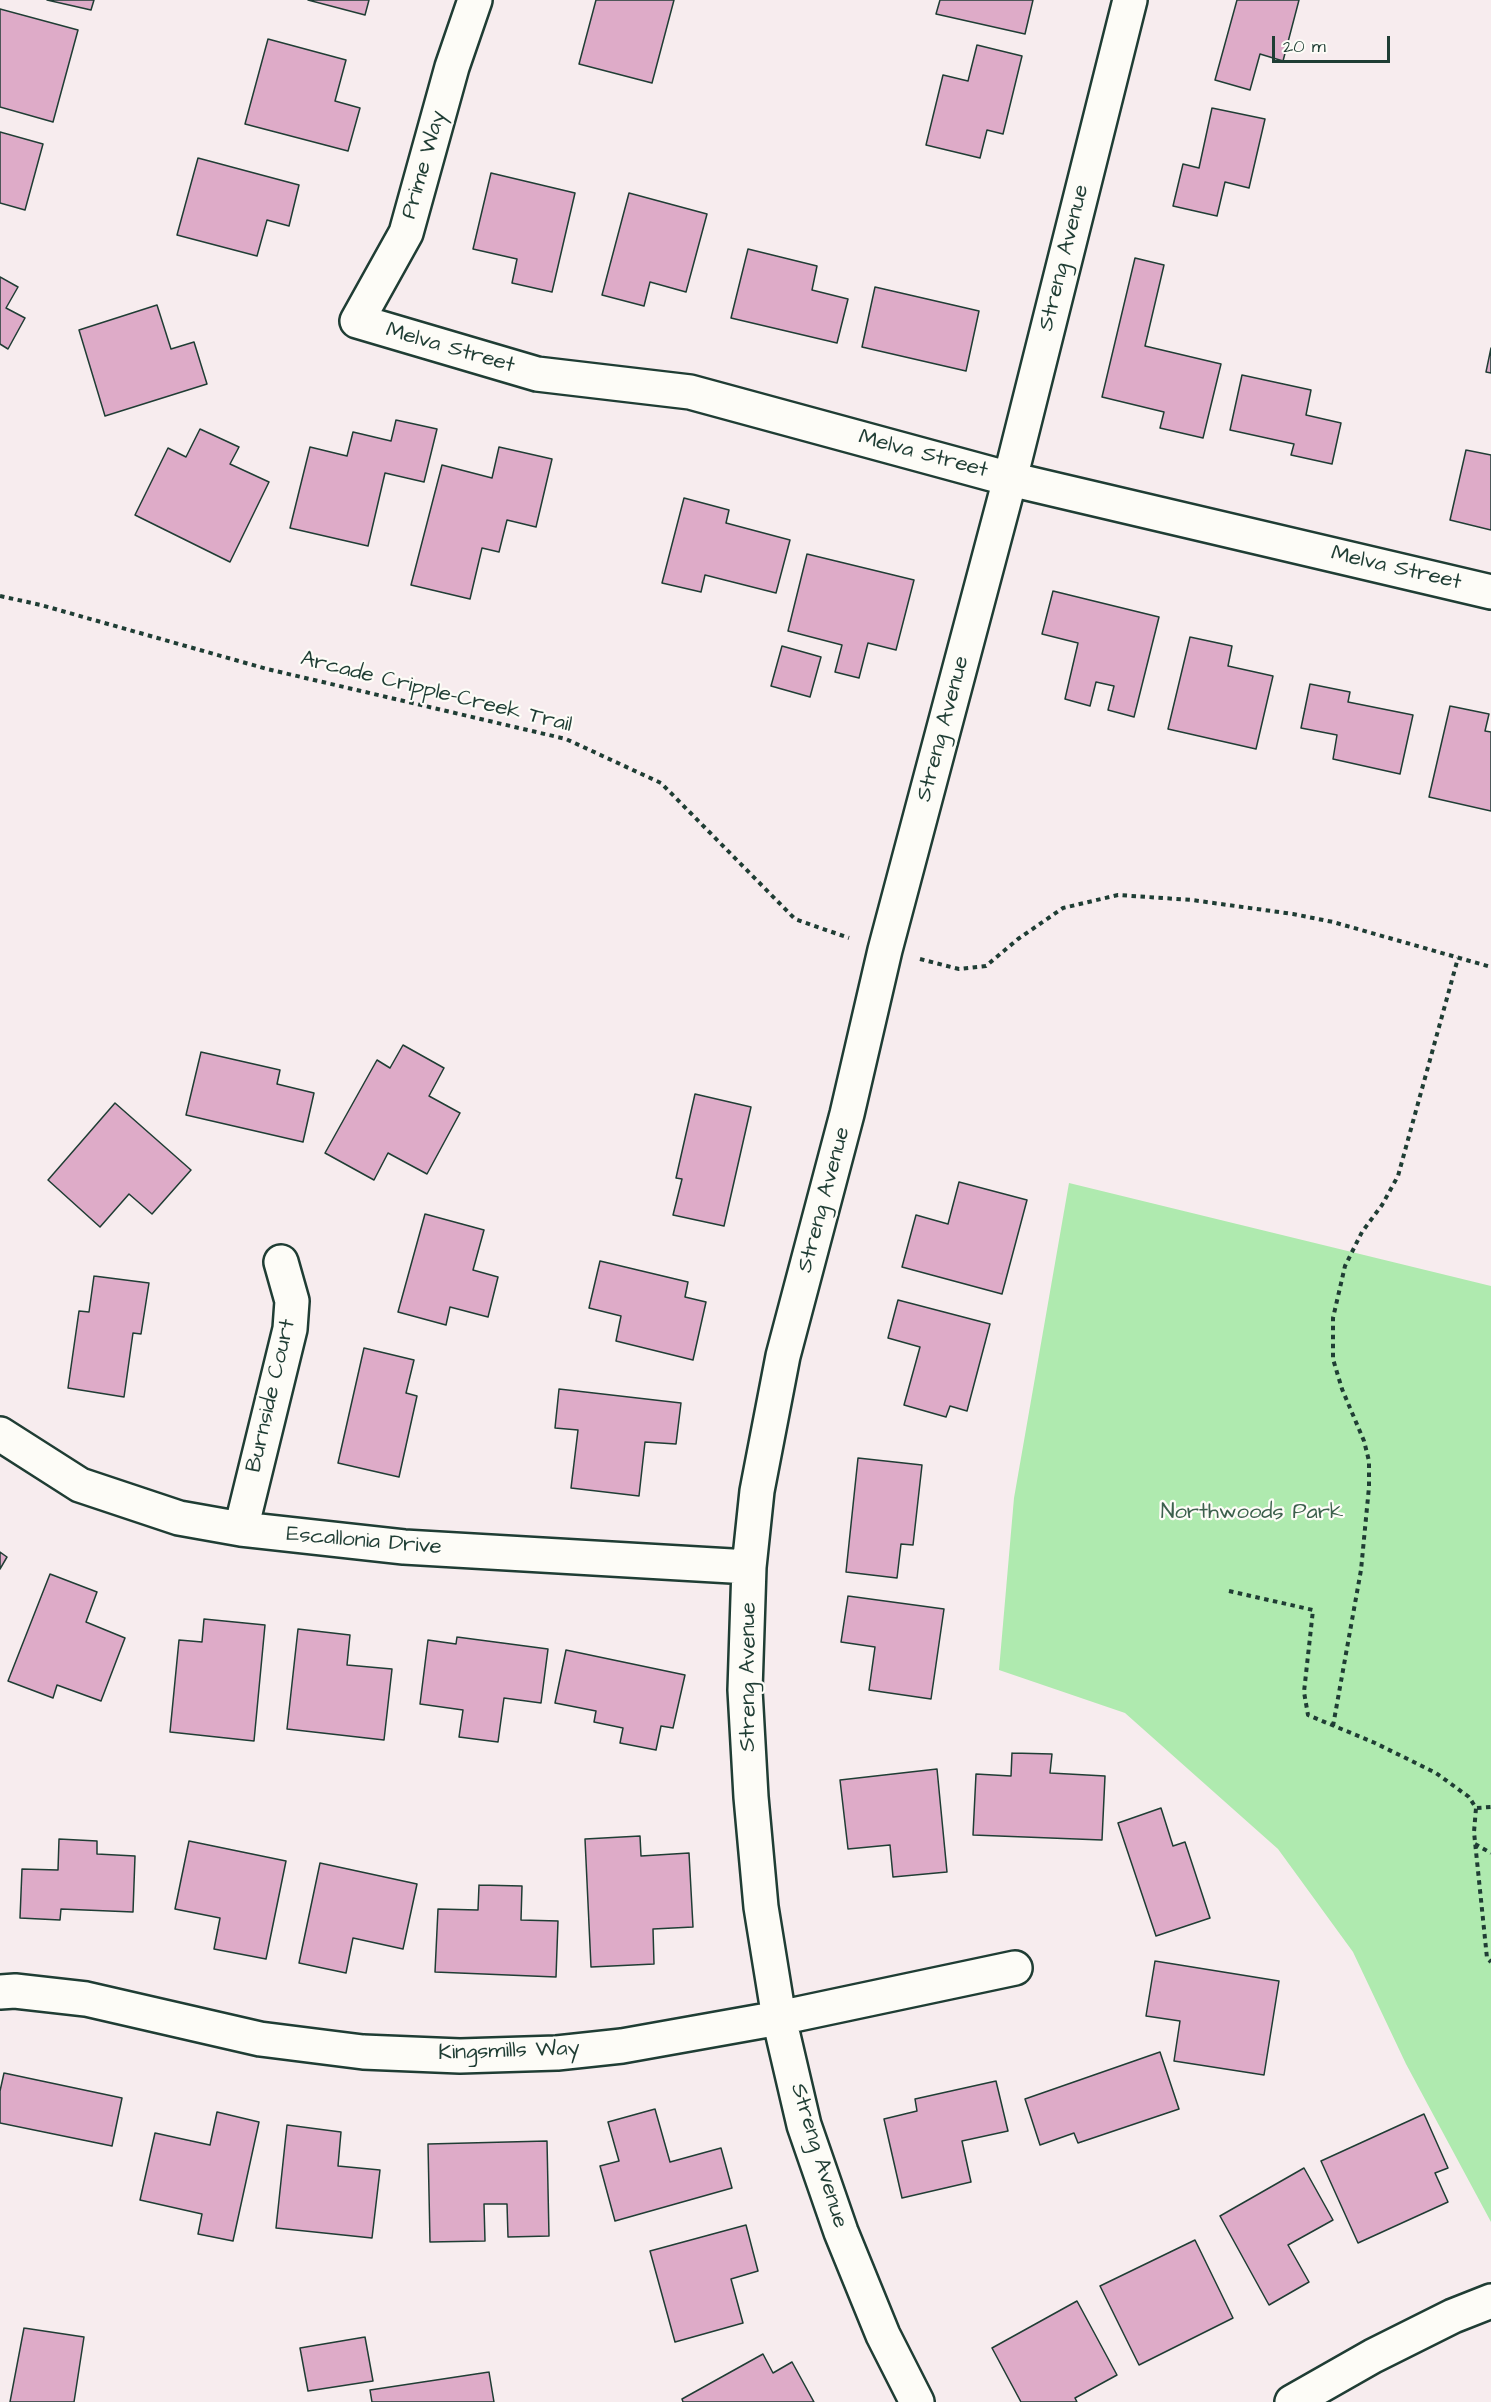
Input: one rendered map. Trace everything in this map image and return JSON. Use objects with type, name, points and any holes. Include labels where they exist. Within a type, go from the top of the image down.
[{"type":"street","name":"Prime Way","points":[[357,321],[406,233],[452,67],[475,0]]},
{"type":"street","name":"Streng Avenue","points":[[917,2402],[883,2335],[841,2232],[804,2125],[779,2018],[761,1907],[751,1797],[745,1690],[749,1567],[758,1491],[783,1356],[848,1114],[885,950],[1010,478],[1130,0]]},
{"type":"street","name":"Melva Street","points":[[357,321],[537,375],[690,392],[1010,478],[1491,592]]},
{"type":"street","name":"Burnside Court","points":[[241,1529],[290,1329],[292,1301],[281,1262]]},
{"type":"street","name":"Escallonia Drive","points":[[0,1434],[80,1485],[179,1518],[241,1529],[404,1547],[749,1567]]},
{"type":"street","name":"Kingsmills Way","points":[[0,1992],[15,1991],[86,1999],[260,2039],[363,2052],[460,2056],[557,2053],[622,2046],[779,2018],[1015,1968]]},
{"type":"street","points":[[1292,2402],[1373,2355],[1453,2316],[1491,2301]]},
{"type":"path","name":"Arcade Cripple-Creek Trail","points":[[0,596],[40,605],[267,669],[566,739],[661,783],[795,919],[885,950],[959,969],[986,966],[1018,939],[1063,908],[1119,895],[1192,900],[1303,916],[1333,922],[1491,967]]},
{"type":"path","points":[[1332,1726],[1361,1570],[1369,1487],[1369,1461],[1364,1441],[1342,1389],[1333,1359],[1334,1310],[1345,1266],[1362,1233],[1382,1205],[1398,1176],[1458,958]]},
{"type":"path","points":[[1229,1591],[1313,1610],[1304,1692],[1308,1715],[1376,1743],[1436,1773],[1469,1797],[1476,1808],[1475,1844],[1487,1958],[1491,1962]]},
{"type":"path","points":[[1476,1808],[1491,1808]]},
{"type":"path","points":[[1475,1844],[1491,1853]]},
{"type":"green space","name":"Northwoods Park","points":[[1069,1183],[1491,1286],[1491,2222],[1406,2064],[1353,1952],[1278,1849],[1125,1713],[999,1670],[1014,1498]]},
{"type":"building","points":[[47,0],[94,0],[91,10]]},
{"type":"building","points":[[308,0],[369,0],[365,15]]},
{"type":"building","points":[[596,0],[674,0],[652,83],[579,64]]},
{"type":"building","points":[[940,0],[1033,0],[1025,34],[936,14]]},
{"type":"building","points":[[1237,0],[1299,0],[1283,61],[1260,54],[1250,90],[1215,80]]},
{"type":"building","points":[[0,9],[78,30],[53,122],[0,107]]},
{"type":"building","points":[[268,39],[346,60],[335,101],[360,108],[348,151],[245,124]]},
{"type":"building","points":[[977,45],[1022,56],[1003,134],[987,130],[980,158],[926,145],[943,75],[968,81]]},
{"type":"building","points":[[1212,108],[1265,119],[1249,188],[1225,182],[1217,216],[1173,206],[1183,164],[1199,168]]},
{"type":"building","points":[[0,132],[43,144],[25,210],[0,203]]},
{"type":"building","points":[[198,158],[299,185],[289,226],[267,220],[257,256],[177,235]]},
{"type":"building","points":[[491,173],[575,193],[552,292],[512,283],[517,259],[473,249]]},
{"type":"building","points":[[629,193],[707,214],[686,292],[650,282],[644,306],[602,295]]},
{"type":"building","points":[[748,249],[817,266],[812,290],[848,299],[837,343],[731,318]]},
{"type":"building","points":[[1135,258],[1164,265],[1145,346],[1221,364],[1203,438],[1160,428],[1164,412],[1102,397]]},
{"type":"building","points":[[0,277],[18,287],[6,308],[25,318],[8,349],[0,344]]},
{"type":"building","points":[[875,287],[979,311],[966,371],[862,347]]},
{"type":"building","points":[[157,305],[171,349],[194,342],[207,384],[105,416],[79,330]]},
{"type":"building","points":[[1491,348],[1491,373],[1486,372]]},
{"type":"building","points":[[1242,375],[1311,390],[1306,415],[1341,423],[1332,464],[1291,455],[1294,444],[1230,430]]},
{"type":"building","points":[[396,420],[437,429],[424,482],[385,473],[368,546],[290,528],[310,447],[347,456],[353,432],[391,441]]},
{"type":"building","points":[[200,429],[239,447],[230,464],[269,482],[230,562],[135,515],[168,448],[186,457]]},
{"type":"building","points":[[499,447],[552,459],[536,527],[507,520],[499,552],[482,548],[470,599],[411,585],[442,465],[492,478]]},
{"type":"building","points":[[1466,450],[1491,455],[1491,530],[1450,520]]},
{"type":"building","points":[[684,498],[729,510],[726,523],[790,540],[776,593],[705,575],[701,592],[662,583]]},
{"type":"building","points":[[807,554],[914,580],[896,650],[868,643],[859,678],[835,672],[842,645],[788,631]]},
{"type":"building","points":[[1053,591],[1159,617],[1134,717],[1108,710],[1114,686],[1096,682],[1090,706],[1065,699],[1078,643],[1042,634]]},
{"type":"building","points":[[1190,637],[1232,646],[1228,666],[1273,676],[1256,749],[1168,729]]},
{"type":"building","points":[[782,646],[821,657],[810,697],[771,686]]},
{"type":"building","points":[[1310,684],[1350,692],[1348,702],[1413,715],[1400,774],[1333,759],[1337,735],[1301,728]]},
{"type":"building","points":[[1450,706],[1489,714],[1485,731],[1491,732],[1491,811],[1429,797]]},
{"type":"building","points":[[403,1045],[444,1068],[429,1096],[460,1113],[427,1174],[388,1153],[374,1180],[325,1153],[377,1060],[390,1068]]},
{"type":"building","points":[[201,1052],[280,1070],[277,1084],[314,1093],[303,1142],[186,1115]]},
{"type":"building","points":[[695,1094],[751,1107],[724,1226],[673,1215],[682,1179],[676,1178]]},
{"type":"building","points":[[115,1103],[191,1170],[152,1214],[129,1194],[100,1227],[48,1180]]},
{"type":"building","points":[[959,1182],[1027,1200],[1002,1294],[902,1267],[916,1215],[948,1224]]},
{"type":"building","points":[[425,1214],[484,1230],[473,1270],[498,1277],[488,1317],[450,1307],[446,1325],[398,1312]]},
{"type":"building","points":[[600,1261],[688,1282],[685,1297],[706,1302],[693,1360],[616,1341],[621,1316],[589,1308]]},
{"type":"building","points":[[94,1276],[149,1283],[141,1334],[133,1333],[124,1397],[68,1388],[79,1311],[89,1312]]},
{"type":"building","points":[[898,1300],[990,1324],[967,1411],[950,1406],[946,1417],[904,1405],[920,1347],[888,1338]]},
{"type":"building","points":[[364,1348],[414,1360],[406,1393],[417,1396],[399,1477],[338,1463]]},
{"type":"building","points":[[559,1389],[681,1403],[676,1444],[645,1442],[639,1496],[571,1488],[578,1430],[555,1428]]},
{"type":"building","points":[[858,1458],[922,1465],[913,1545],[901,1544],[897,1578],[846,1572]]},
{"type":"building","points":[[0,1552],[7,1557],[0,1569]]},
{"type":"building","points":[[50,1574],[97,1592],[86,1622],[125,1638],[101,1701],[57,1685],[53,1698],[8,1681]]},
{"type":"building","points":[[848,1596],[944,1609],[931,1699],[869,1690],[875,1647],[841,1642]]},
{"type":"building","points":[[204,1619],[265,1625],[254,1741],[170,1732],[179,1640],[202,1642]]},
{"type":"building","points":[[298,1629],[350,1635],[347,1665],[392,1669],[384,1740],[287,1729]]},
{"type":"building","points":[[457,1637],[548,1649],[541,1703],[504,1698],[498,1742],[459,1737],[463,1710],[420,1704],[428,1640],[456,1644]]},
{"type":"building","points":[[566,1650],[685,1675],[673,1728],[661,1726],[656,1750],[620,1743],[623,1728],[594,1722],[596,1711],[555,1703]]},
{"type":"building","points":[[1012,1753],[1052,1754],[1050,1773],[1105,1776],[1102,1840],[973,1835],[976,1774],[1011,1776]]},
{"type":"building","points":[[937,1769],[947,1872],[893,1877],[890,1845],[848,1849],[840,1780]]},
{"type":"building","points":[[1161,1808],[1173,1846],[1185,1842],[1210,1918],[1156,1936],[1118,1823]]},
{"type":"building","points":[[640,1836],[641,1856],[689,1853],[693,1927],[653,1929],[654,1964],[591,1967],[585,1839]]},
{"type":"building","points":[[59,1839],[97,1841],[97,1854],[135,1856],[133,1912],[61,1909],[60,1920],[20,1918],[22,1869],[58,1870]]},
{"type":"building","points":[[189,1841],[286,1861],[266,1959],[214,1949],[220,1918],[175,1909]]},
{"type":"building","points":[[320,1863],[417,1884],[403,1949],[353,1938],[346,1973],[299,1963]]},
{"type":"building","points":[[479,1885],[522,1886],[521,1920],[558,1921],[556,1977],[435,1972],[438,1909],[478,1910]]},
{"type":"building","points":[[1155,1961],[1279,1981],[1264,2075],[1174,2061],[1180,2021],[1146,2016]]},
{"type":"building","points":[[1160,2052],[1179,2109],[1078,2143],[1074,2133],[1040,2145],[1025,2099]]},
{"type":"building","points":[[4,2073],[122,2098],[112,2146],[0,2123],[0,2091]]},
{"type":"building","points":[[996,2081],[1008,2131],[962,2141],[971,2182],[902,2198],[884,2119],[917,2111],[915,2099]]},
{"type":"building","points":[[655,2109],[670,2162],[721,2148],[732,2188],[615,2221],[600,2166],[619,2161],[608,2122]]},
{"type":"building","points":[[217,2112],[259,2122],[233,2241],[198,2234],[202,2214],[140,2200],[155,2133],[210,2145]]},
{"type":"building","points":[[1424,2114],[1448,2168],[1435,2173],[1448,2202],[1358,2243],[1321,2161]]},
{"type":"building","points":[[287,2125],[341,2132],[338,2166],[380,2170],[372,2238],[276,2228]]},
{"type":"building","points":[[547,2141],[549,2236],[508,2237],[507,2204],[484,2204],[485,2241],[430,2242],[428,2144]]},
{"type":"building","points":[[1304,2168],[1333,2220],[1288,2245],[1309,2282],[1269,2305],[1220,2216]]},
{"type":"building","points":[[746,2225],[758,2271],[731,2279],[743,2323],[675,2342],[650,2251]]},
{"type":"building","points":[[1195,2240],[1233,2318],[1139,2365],[1100,2286]]},
{"type":"building","points":[[1077,2301],[1117,2375],[1075,2398],[1077,2402],[1021,2402],[992,2348]]},
{"type":"building","points":[[24,2328],[84,2337],[74,2402],[10,2402]]},
{"type":"building","points":[[365,2337],[373,2381],[308,2391],[300,2348]]},
{"type":"building","points":[[763,2354],[773,2373],[792,2362],[814,2402],[683,2402],[682,2399]]},
{"type":"building","points":[[489,2372],[494,2402],[372,2402],[370,2390]]}]
